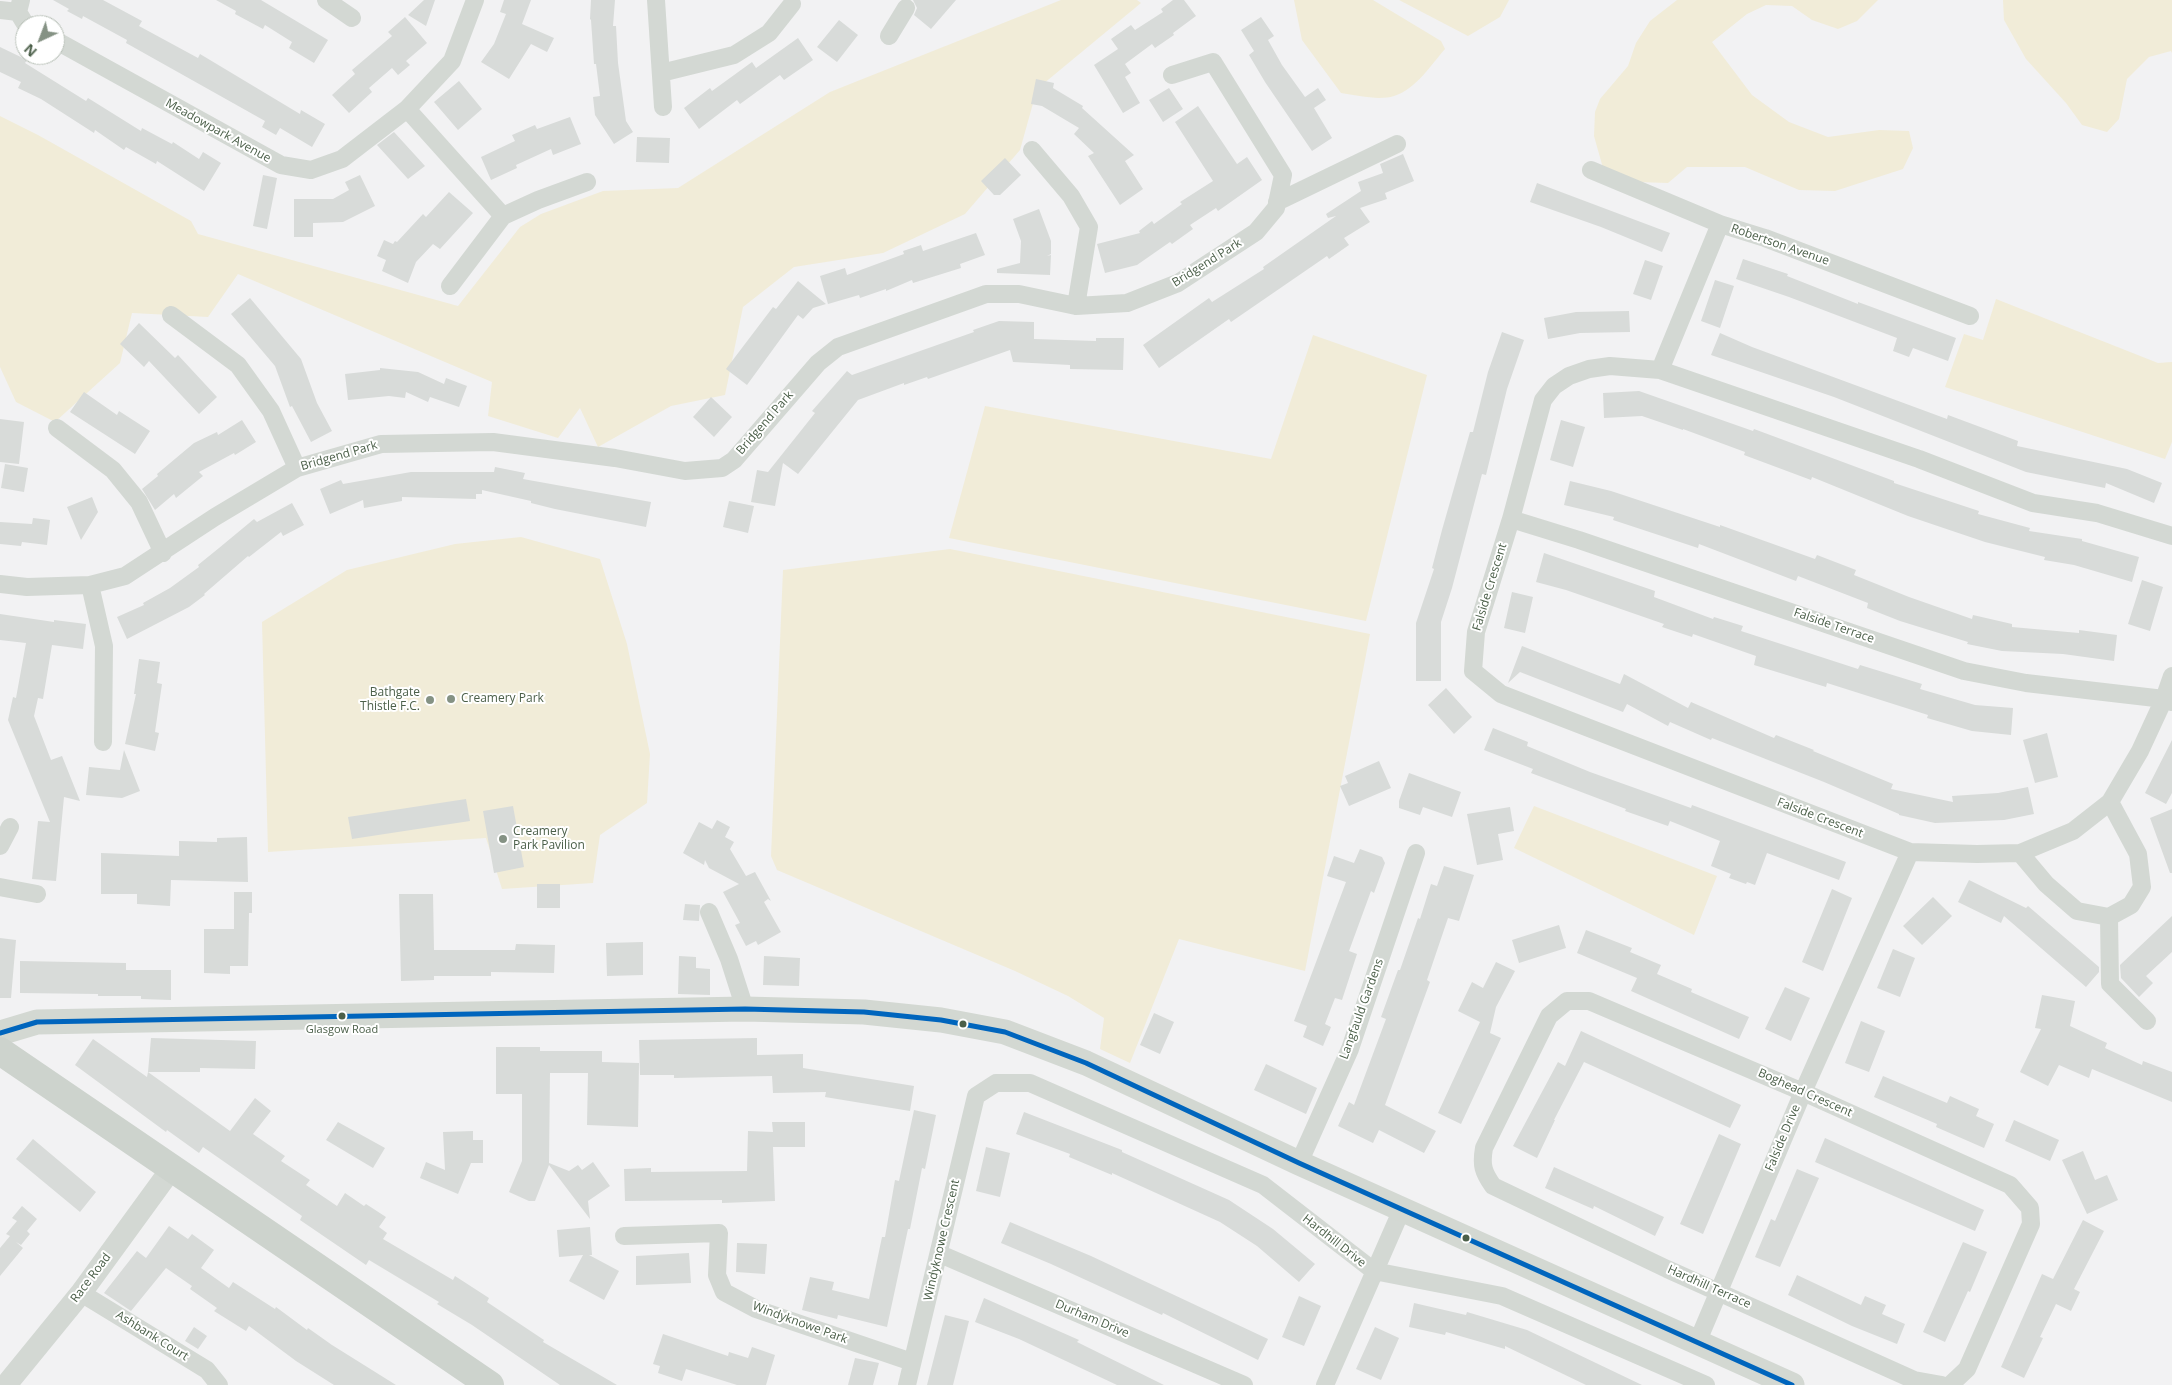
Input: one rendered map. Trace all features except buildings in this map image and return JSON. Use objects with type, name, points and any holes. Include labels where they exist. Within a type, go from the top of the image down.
[{"type":"main road","points":[[0,1033],[37,1022],[744,1009],[864,1012],[941,1020],[1005,1032],[1086,1063],[1299,1163],[1792,1385]]},
{"type":"main road","points":[[0,1051],[490,1385]]},
{"type":"street","points":[[326,0],[352,18]]},
{"type":"street","name":"Meadowpark Avenue","points":[[65,46],[281,166],[311,170],[342,159],[407,109],[452,61],[475,0]]},
{"type":"street","points":[[656,0],[662,73],[662,107]]},
{"type":"street","points":[[662,73],[734,55],[769,33],[792,4]]},
{"type":"street","points":[[888,36],[906,8]]},
{"type":"street","points":[[0,10],[22,12]]},
{"type":"street","name":"Bridgend Park","points":[[0,584],[27,587],[90,585],[125,576],[163,553],[215,517],[297,468],[381,444],[493,442],[615,458],[685,471],[722,468],[734,460],[818,363],[838,347],[986,294],[1019,294],[1076,306],[1126,303],[1178,282],[1256,232],[1276,208],[1283,175],[1213,62],[1172,75]]},
{"type":"street","points":[[407,109],[503,216]]},
{"type":"street","points":[[1277,202],[1397,144]]},
{"type":"street","points":[[1032,150],[1071,196],[1089,227],[1076,306]]},
{"type":"street","name":"Robertson Avenue","points":[[1591,170],[1720,224],[1765,238],[1970,316]]},
{"type":"street","points":[[450,286],[503,216],[538,200],[587,182]]},
{"type":"street","points":[[1660,370],[1720,224]]},
{"type":"street","points":[[170,315],[238,365],[271,411],[297,468]]},
{"type":"street","name":"Falside Crescent","points":[[2172,536],[2097,513],[2033,503],[1919,459],[1660,370],[1610,366],[1589,369],[1569,376],[1554,386],[1544,400],[1511,519],[1476,632],[1473,671],[1501,694],[1910,852],[1977,854],[2020,853],[2073,830],[2110,802],[2168,701],[2172,676]]},
{"type":"street","points":[[57,428],[113,470],[139,502],[163,553]]},
{"type":"street","name":"Falside Terrace","points":[[1511,519],[1579,540],[1964,671],[2026,683],[2168,701]]},
{"type":"street","points":[[90,585],[104,646],[103,742]]},
{"type":"street","points":[[2020,853],[2046,884],[2077,911],[2109,917],[2130,905],[2142,887],[2138,854],[2110,802]]},
{"type":"street","points":[[0,846],[10,827]]},
{"type":"street","name":"Falside Drive","points":[[1697,1343],[1803,1092],[1910,852]]},
{"type":"street","name":"Langfauld Gardens","points":[[1299,1163],[1350,1049],[1416,853]]},
{"type":"street","points":[[0,887],[37,894]]},
{"type":"street","points":[[709,912],[728,959],[744,1009]]},
{"type":"street","points":[[2109,917],[2110,984],[2147,1021]]},
{"type":"street","name":"Boghead Crescent","points":[[1484,1174],[1481,1162],[1484,1148],[1549,1016],[1567,1001],[1590,1001],[1803,1092],[2010,1185],[2030,1208],[2031,1224],[1967,1369],[1950,1385]]},
{"type":"street","name":"Hardhill Drive","points":[[976,1096],[996,1083],[1030,1083],[1263,1185],[1374,1271],[1502,1296],[1706,1385]]},
{"type":"street","name":"Windyknowe Crescent","points":[[907,1385],[940,1254],[976,1096]]},
{"type":"street","name":"Race Road","points":[[6,1385],[81,1293],[172,1168]]},
{"type":"street","name":"Hardhill Terrace","points":[[1484,1174],[1493,1186],[1509,1195],[1914,1380],[1942,1385]]},
{"type":"street","points":[[1325,1385],[1402,1209]]},
{"type":"street","name":"Windyknowe Park","points":[[624,1236],[719,1233],[717,1275],[724,1292],[756,1309],[912,1362]]},
{"type":"street","name":"Durham Drive","points":[[940,1254],[1244,1385]]},
{"type":"street","name":"Ashbank Court","points":[[81,1293],[207,1370],[219,1385]]},
{"type":"shaded area","points":[[1061,0],[1137,0],[1141,3],[1037,89],[1020,150],[965,214],[883,253],[794,267],[743,307],[725,395],[671,406],[598,447],[580,408],[558,438],[488,416],[492,382],[238,274],[208,317],[132,313],[120,363],[55,422],[16,402],[0,367],[0,116],[38,135],[191,221],[198,234],[458,306],[520,227],[541,214],[603,191],[678,188],[830,92]]},
{"type":"shaded area","points":[[1294,0],[1373,0],[1441,41],[1445,49],[1429,69],[1402,93],[1394,96],[1374,98],[1341,93],[1302,40]]},
{"type":"shaded area","points":[[1399,0],[1509,0],[1500,17],[1468,36]]},
{"type":"shaded area","points":[[1677,0],[1878,0],[1857,21],[1838,29],[1812,20],[1792,6],[1766,5],[1747,14],[1712,42],[1752,95],[1789,122],[1828,137],[1879,130],[1909,131],[1913,148],[1903,169],[1835,191],[1799,190],[1745,167],[1687,167],[1668,183],[1637,182],[1603,168],[1594,136],[1595,112],[1600,99],[1628,66],[1636,43],[1650,21]]},
{"type":"shaded area","points":[[2003,0],[2172,0],[2172,53],[2171,51],[2149,57],[2127,79],[2119,119],[2107,132],[2082,125],[2066,103],[2026,59],[2004,20]]},
{"type":"shaded area","points":[[1996,299],[2158,363],[2172,362],[2172,442],[2165,459],[1945,387],[1964,334],[1983,340]]},
{"type":"shaded area","points":[[1313,335],[1427,375],[1366,621],[949,538],[985,406],[1271,459]]},
{"type":"shaded area","name":"Creamery Park","points":[[521,537],[600,559],[627,644],[650,754],[647,803],[600,835],[593,883],[502,889],[486,838],[268,852],[262,622],[347,570],[455,544]]},
{"type":"shaded area","points":[[950,549],[1370,634],[1305,971],[1179,939],[1130,1063],[1100,1049],[1104,1018],[1068,996],[1015,971],[777,870],[771,856],[783,570]]},
{"type":"shaded area","points":[[1534,806],[1717,876],[1694,935],[1514,848]]},
{"type":"transit line","points":[[0,1033],[37,1022],[745,1009],[864,1012],[941,1020],[1005,1032],[1086,1063],[1299,1163],[1792,1385]]},
{"type":"place","name":"Creamery Park","points":[[451,699]]},
{"type":"place","name":"Bathgate Thistle F.C.","points":[[430,700]]},
{"type":"place","name":"Creamery Park Pavilion","points":[[503,839]]},
{"type":"place","name":"Glasgow Road","points":[[342,1016]]}]
